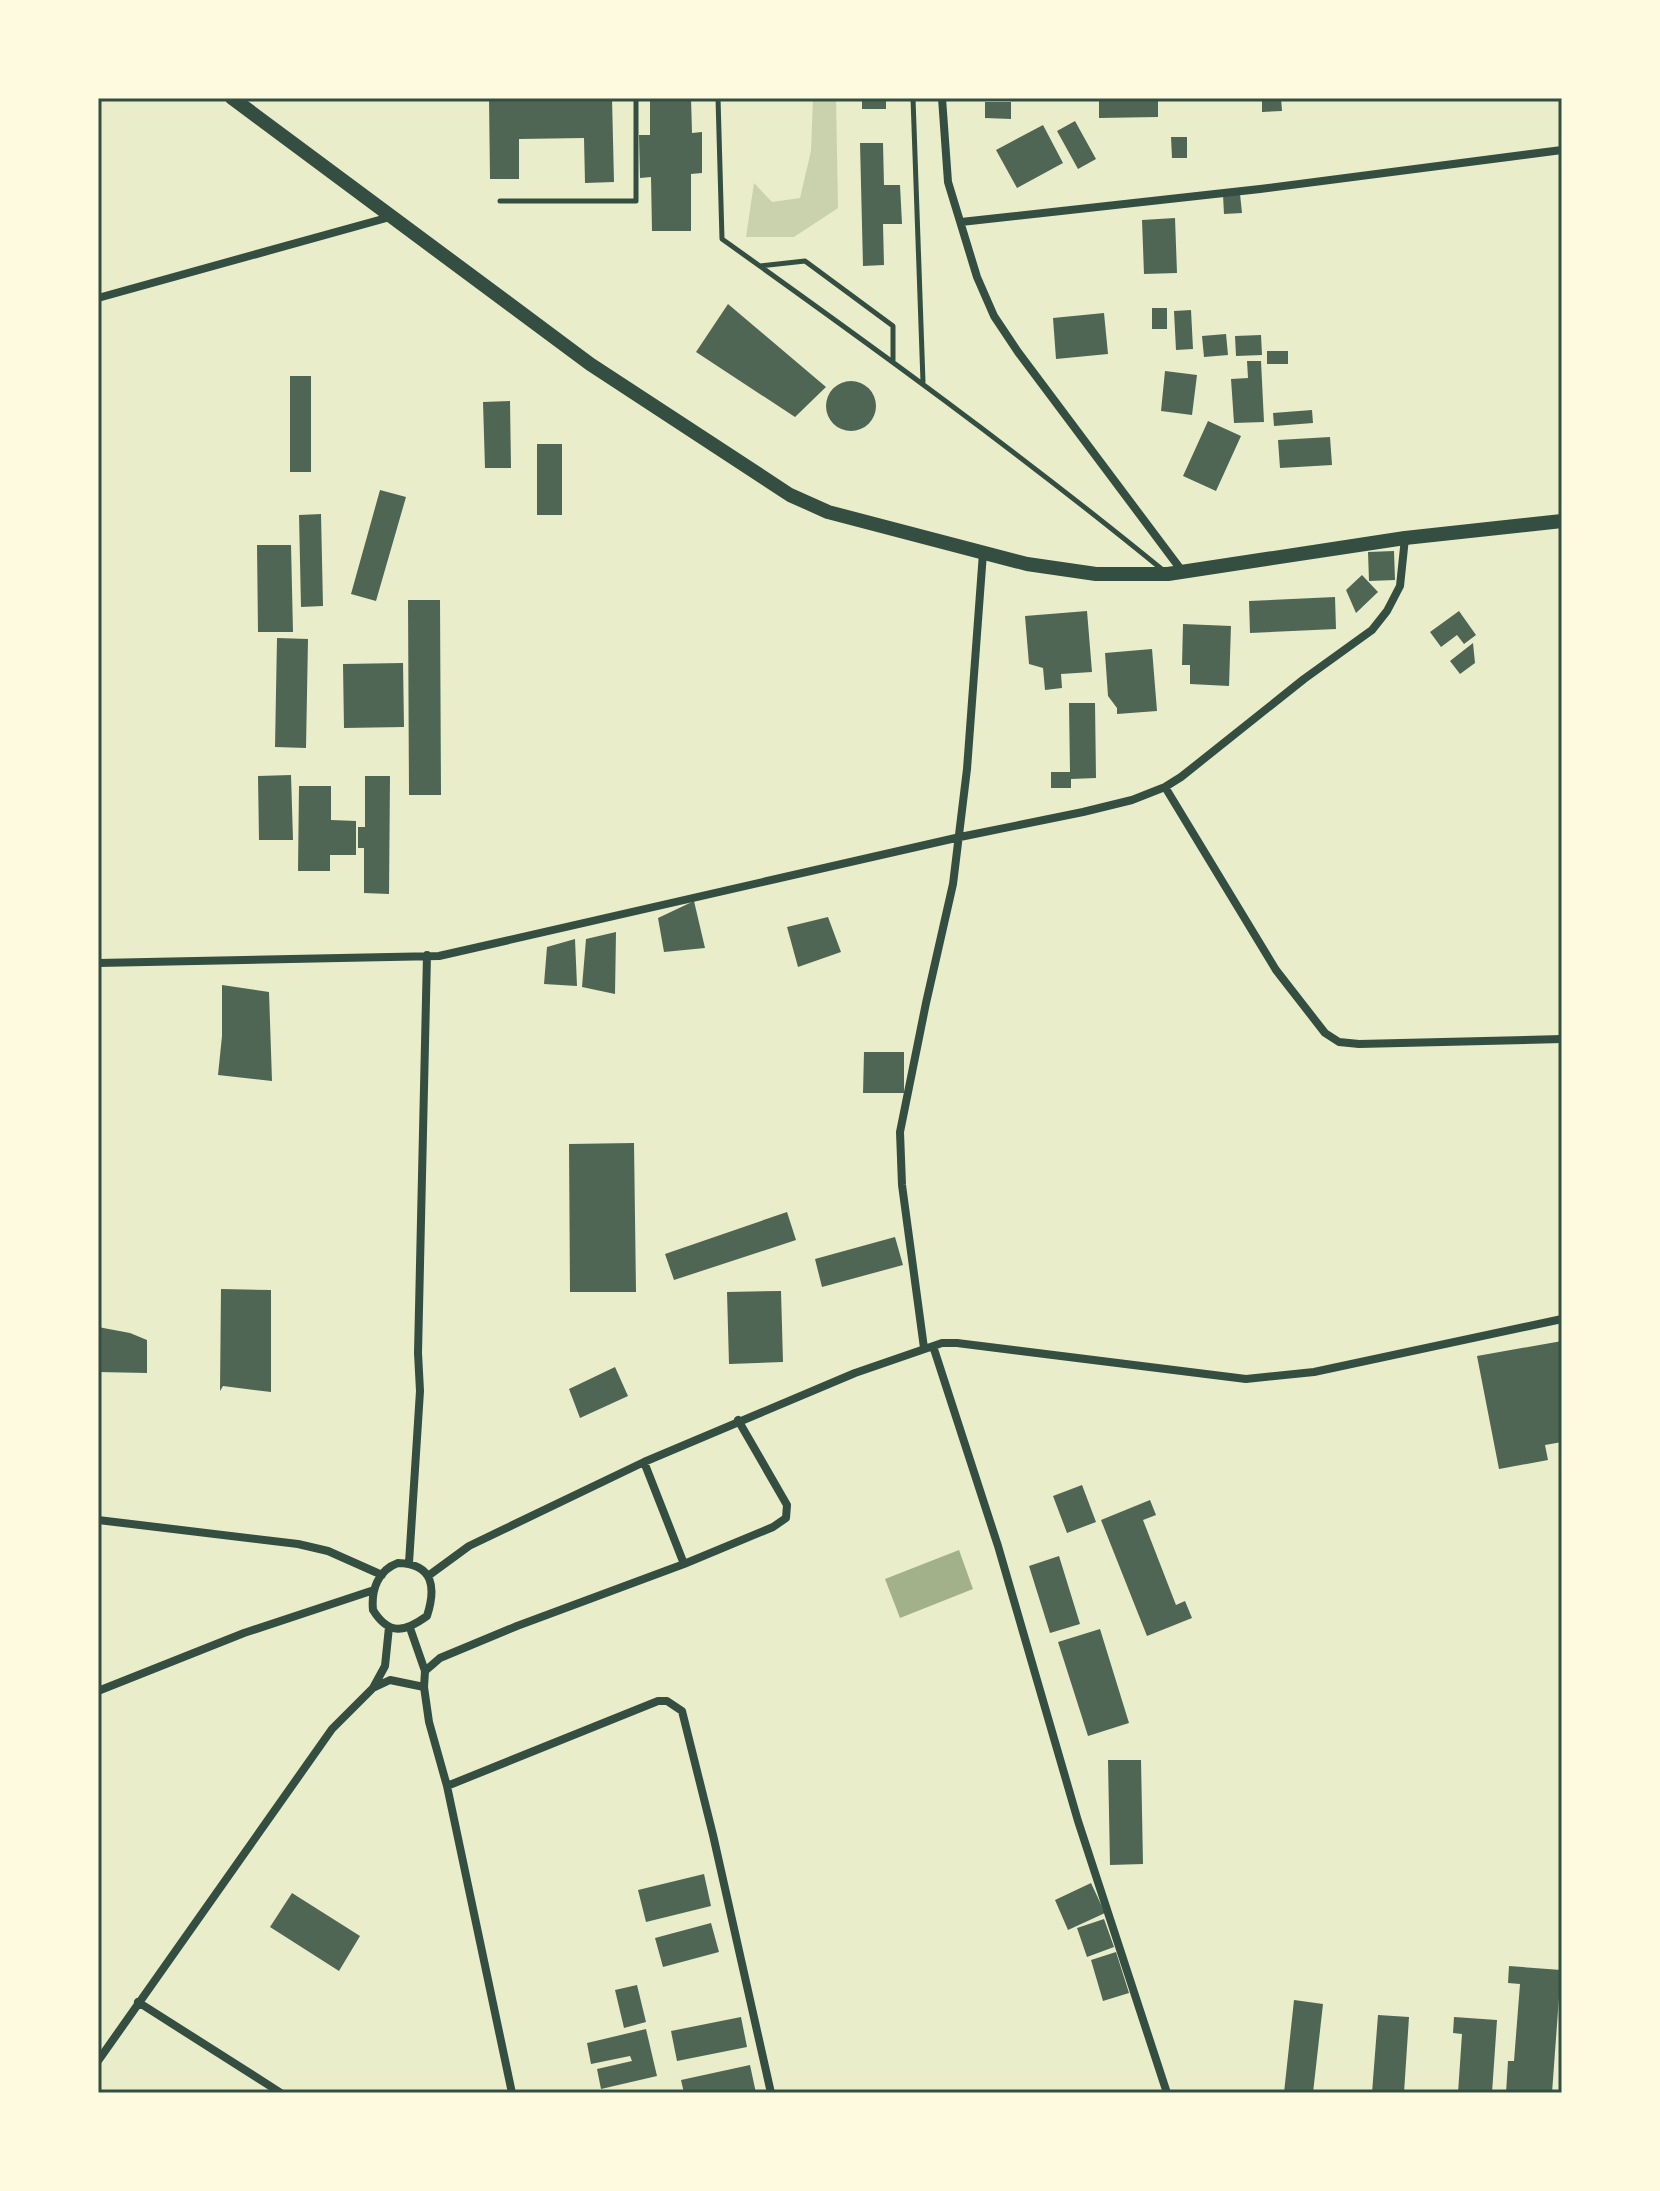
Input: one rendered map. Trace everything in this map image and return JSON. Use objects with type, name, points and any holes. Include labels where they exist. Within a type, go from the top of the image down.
[{"type":"main road","points":[[232,98],[590,364],[790,495],[828,512],[1027,564],[1096,574],[1175,573],[1405,538],[1562,521]]},
{"type":"street","points":[[942,98],[948,182],[977,277],[994,316],[1175,573]]},
{"type":"street","points":[[961,222],[1260,189],[1562,150]]},
{"type":"street","points":[[98,298],[391,217]]},
{"type":"street","points":[[98,963],[439,956],[1132,800],[1165,787],[1372,630],[1387,611],[1400,586],[1405,538]]},
{"type":"street","points":[[983,553],[960,837],[953,884],[900,1132],[902,1185],[929,1347],[998,1546],[1078,1821],[1167,2093]]},
{"type":"street","points":[[1165,787],[1276,970],[1325,1033],[1339,1042],[1562,1039]]},
{"type":"street","points":[[409,1563],[420,1391],[418,1353],[427,955]]},
{"type":"street","points":[[428,1576],[469,1546],[644,1462],[738,1420],[929,1347],[957,1343],[1246,1379],[1314,1372],[1562,1319]]},
{"type":"street","points":[[425,1671],[440,1658],[684,1564],[773,1527],[786,1518],[787,1505],[738,1420]]},
{"type":"street","points":[[644,1462],[684,1564]]},
{"type":"street","points":[[98,1520],[298,1544],[328,1551],[382,1575]]},
{"type":"street","points":[[398,1563],[421,1568],[428,1576],[432,1597],[427,1616],[410,1628],[389,1627],[373,1610],[374,1590],[382,1575],[389,1566],[398,1563]]},
{"type":"street","points":[[98,1691],[244,1633],[374,1590]]},
{"type":"street","points":[[98,2061],[332,1729],[373,1688],[385,1666],[389,1627]]},
{"type":"street","points":[[410,1628],[425,1671],[429,1722],[447,1786],[512,2093]]},
{"type":"street","points":[[373,1688],[390,1680],[424,1687]]},
{"type":"street","points":[[447,1786],[658,1701],[667,1701],[682,1711],[771,2093]]},
{"type":"street","points":[[138,2002],[281,2093]]},
{"type":"lane","points":[[500,201],[636,201],[636,98]]},
{"type":"lane","points":[[718,98],[722,239],[923,383],[1175,573]]},
{"type":"lane","points":[[913,98],[923,383]]},
{"type":"lane","points":[[760,266],[805,261],[893,326],[893,361]]},
{"type":"shaded area","points":[[813,98],[836,98],[838,208],[794,237],[746,237],[754,183],[772,202],[800,198],[811,151]]},
{"type":"shaded area","points":[[959,1550],[973,1589],[900,1618],[885,1579]]},
{"type":"building","points":[[489,98],[612,98],[614,182],[585,183],[584,138],[519,139],[519,179],[490,179]]},
{"type":"building","points":[[650,98],[691,98],[692,133],[702,132],[702,173],[691,174],[691,231],[652,231],[651,177],[640,178],[639,135],[650,135]]},
{"type":"building","points":[[862,98],[886,98],[886,109],[862,109]]},
{"type":"building","points":[[1099,98],[1158,98],[1158,117],[1099,118]]},
{"type":"building","points":[[1262,98],[1281,98],[1282,111],[1262,112]]},
{"type":"building","points":[[985,102],[1011,102],[1011,119],[985,118]]},
{"type":"building","points":[[1075,121],[1096,159],[1078,169],[1057,131]]},
{"type":"building","points":[[1043,125],[1063,163],[1017,188],[996,150]]},
{"type":"building","points":[[1171,137],[1187,137],[1187,158],[1172,158]]},
{"type":"building","points":[[860,143],[883,143],[884,185],[900,185],[902,224],[883,224],[884,265],[863,266]]},
{"type":"building","points":[[1240,194],[1242,213],[1224,214],[1223,195]]},
{"type":"building","points":[[1175,218],[1177,273],[1144,274],[1142,220]]},
{"type":"building","points":[[728,304],[826,387],[795,417],[696,352]]},
{"type":"building","points":[[1152,308],[1167,308],[1167,329],[1152,329]]},
{"type":"building","points":[[1191,310],[1193,349],[1176,350],[1174,311]]},
{"type":"building","points":[[1104,313],[1108,354],[1056,359],[1053,318]]},
{"type":"building","points":[[1226,334],[1228,355],[1204,357],[1202,336]]},
{"type":"building","points":[[1261,335],[1262,355],[1236,356],[1235,336]]},
{"type":"building","points":[[1267,351],[1288,351],[1288,364],[1267,364]]},
{"type":"building","points":[[1247,361],[1261,361],[1264,422],[1234,423],[1231,379],[1248,378]]},
{"type":"building","points":[[1165,371],[1197,375],[1192,415],[1161,411]]},
{"type":"building","points":[[290,376],[311,376],[311,472],[290,472]]},
{"type":"building","points":[[851,381],[869,388],[876,406],[869,424],[851,431],[833,424],[826,406],[833,388]]},
{"type":"building","points":[[510,401],[511,468],[485,468],[483,402]]},
{"type":"building","points":[[1312,410],[1313,423],[1274,426],[1273,413]]},
{"type":"building","points":[[1208,421],[1241,436],[1216,491],[1183,476]]},
{"type":"building","points":[[1330,437],[1332,465],[1280,468],[1278,440]]},
{"type":"building","points":[[537,444],[562,444],[562,515],[537,515]]},
{"type":"building","points":[[380,490],[406,497],[376,601],[351,594]]},
{"type":"building","points":[[321,514],[323,606],[301,607],[299,515]]},
{"type":"building","points":[[257,545],[291,545],[293,632],[258,632]]},
{"type":"building","points":[[1394,551],[1395,580],[1369,581],[1368,552]]},
{"type":"building","points":[[1362,575],[1378,592],[1356,613],[1346,590]]},
{"type":"building","points":[[1335,597],[1336,629],[1250,633],[1249,601]]},
{"type":"building","points":[[408,600],[440,600],[441,795],[409,795]]},
{"type":"building","points":[[1087,611],[1092,672],[1061,674],[1062,688],[1045,690],[1043,668],[1029,664],[1025,616]]},
{"type":"building","points":[[1459,611],[1476,635],[1464,644],[1457,635],[1441,647],[1430,632]]},
{"type":"building","points":[[1183,624],[1231,626],[1229,686],[1190,684],[1190,665],[1182,665]]},
{"type":"building","points":[[277,638],[308,639],[306,748],[275,747]]},
{"type":"building","points":[[1473,643],[1475,663],[1460,674],[1450,661]]},
{"type":"building","points":[[1152,649],[1157,711],[1117,714],[1117,708],[1108,696],[1105,653]]},
{"type":"building","points":[[403,663],[404,727],[344,728],[343,664]]},
{"type":"building","points":[[1069,703],[1095,703],[1096,778],[1071,779],[1071,788],[1051,788],[1051,772],[1070,772]]},
{"type":"building","points":[[291,775],[293,840],[259,840],[258,776]]},
{"type":"building","points":[[365,776],[390,776],[389,894],[364,893],[364,848],[358,848],[358,827],[365,827]]},
{"type":"building","points":[[299,786],[331,786],[331,820],[356,821],[356,855],[330,855],[330,871],[298,871]]},
{"type":"building","points":[[694,901],[705,948],[664,952],[658,918]]},
{"type":"building","points":[[828,917],[841,952],[798,967],[787,927]]},
{"type":"building","points":[[616,932],[615,994],[582,987],[586,939]]},
{"type":"building","points":[[575,939],[577,986],[544,984],[547,947]]},
{"type":"building","points":[[222,985],[269,992],[272,1081],[218,1075]]},
{"type":"building","points":[[864,1052],[904,1052],[904,1093],[863,1093]]},
{"type":"building","points":[[634,1143],[636,1292],[570,1292],[569,1144]]},
{"type":"building","points":[[787,1212],[796,1240],[674,1280],[665,1254]]},
{"type":"building","points":[[895,1237],[903,1265],[822,1287],[815,1259]]},
{"type":"building","points":[[221,1289],[271,1290],[271,1392],[223,1386],[220,1391]]},
{"type":"building","points":[[781,1291],[783,1362],[729,1364],[727,1292]]},
{"type":"building","points":[[98,1327],[130,1333],[147,1340],[147,1373],[98,1372]]},
{"type":"building","points":[[1562,1341],[1562,1442],[1545,1445],[1548,1460],[1499,1469],[1477,1356]]},
{"type":"building","points":[[615,1367],[628,1396],[580,1418],[569,1389]]},
{"type":"building","points":[[1082,1485],[1096,1522],[1067,1533],[1053,1496]]},
{"type":"building","points":[[1150,1500],[1156,1515],[1143,1520],[1176,1605],[1185,1601],[1192,1618],[1147,1636],[1101,1520]]},
{"type":"building","points":[[1059,1556],[1080,1624],[1050,1633],[1029,1566]]},
{"type":"building","points":[[1100,1629],[1129,1723],[1088,1736],[1058,1642]]},
{"type":"building","points":[[1108,1760],[1141,1760],[1143,1864],[1110,1865]]},
{"type":"building","points":[[704,1874],[711,1906],[646,1922],[638,1890]]},
{"type":"building","points":[[1091,1883],[1105,1913],[1068,1930],[1055,1900]]},
{"type":"building","points":[[292,1893],[360,1936],[339,1971],[270,1927]]},
{"type":"building","points":[[1104,1919],[1114,1947],[1087,1957],[1077,1928]]},
{"type":"building","points":[[711,1923],[719,1952],[663,1967],[655,1938]]},
{"type":"building","points":[[1116,1952],[1129,1993],[1103,2001],[1091,1960]]},
{"type":"building","points":[[1509,1966],[1561,1970],[1552,2093],[1506,2093],[1508,2061],[1514,2061],[1520,1984],[1508,1983]]},
{"type":"building","points":[[637,1985],[646,2022],[624,2028],[615,1990]]},
{"type":"building","points":[[1294,2000],[1323,2004],[1313,2093],[1284,2093]]},
{"type":"building","points":[[1378,2015],[1409,2017],[1404,2093],[1372,2093]]},
{"type":"building","points":[[741,2017],[747,2047],[677,2061],[671,2031]]},
{"type":"building","points":[[1454,2017],[1497,2020],[1492,2093],[1458,2093],[1462,2034],[1453,2033]]},
{"type":"building","points":[[646,2029],[657,2076],[601,2089],[597,2069],[632,2061],[630,2056],[591,2064],[587,2043]]},
{"type":"building","points":[[750,2065],[756,2093],[684,2093],[681,2080]]}]
